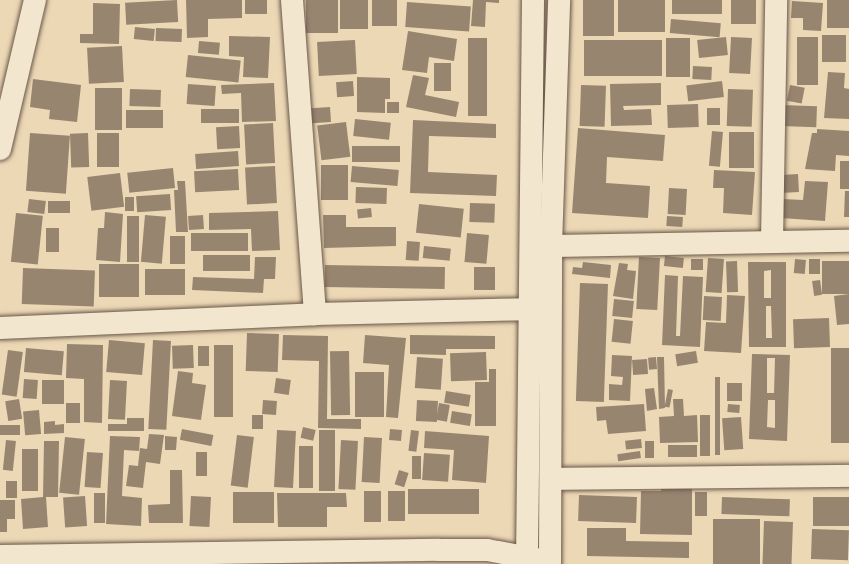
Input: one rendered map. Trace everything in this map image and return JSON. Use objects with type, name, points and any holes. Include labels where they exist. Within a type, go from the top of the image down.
[{"type":"street","points":[[0,149],[34,0]]},
{"type":"street","points":[[292,0],[315,314]]},
{"type":"street","points":[[527,561],[533,0]]},
{"type":"street","points":[[0,556],[256,558],[487,550],[527,561],[550,563],[551,246],[559,0]]},
{"type":"street","points":[[772,241],[776,0]]},
{"type":"street","points":[[551,246],[849,241]]},
{"type":"street","points":[[0,328],[315,314],[529,309]]},
{"type":"street","points":[[551,479],[849,476]]},
{"type":"building","points":[[177,0],[178,22],[126,25],[125,3]]},
{"type":"building","points":[[186,0],[242,0],[242,18],[208,19],[208,37],[187,38]]},
{"type":"building","points":[[245,0],[267,0],[267,14],[245,14]]},
{"type":"building","points":[[306,0],[338,0],[338,33],[306,33]]},
{"type":"building","points":[[340,0],[368,0],[368,29],[340,29]]},
{"type":"building","points":[[372,0],[397,0],[397,26],[372,26]]},
{"type":"building","points":[[473,0],[499,0],[499,3],[486,2],[485,27],[471,26]]},
{"type":"building","points":[[583,0],[614,0],[614,36],[583,36]]},
{"type":"building","points":[[618,0],[665,0],[665,32],[618,32]]},
{"type":"building","points":[[672,0],[722,0],[722,14],[672,14]]},
{"type":"building","points":[[731,0],[756,0],[756,24],[731,24]]},
{"type":"building","points":[[827,0],[849,0],[849,28],[827,28]]},
{"type":"building","points":[[792,1],[823,3],[821,31],[803,30],[803,18],[791,18]]},
{"type":"building","points":[[407,2],[471,6],[469,31],[405,27]]},
{"type":"building","points":[[93,3],[120,4],[119,44],[80,43],[80,34],[93,34]]},
{"type":"building","points":[[671,19],[721,23],[720,37],[670,33]]},
{"type":"building","points":[[135,27],[155,29],[154,41],[134,39]]},
{"type":"building","points":[[156,28],[182,29],[182,42],[156,41]]},
{"type":"building","points":[[408,31],[457,39],[454,61],[429,57],[427,73],[402,70]]},
{"type":"building","points":[[822,35],[846,35],[846,62],[822,62]]},
{"type":"building","points":[[229,36],[270,37],[268,78],[243,77],[244,57],[229,56]]},
{"type":"building","points":[[726,37],[728,55],[699,58],[697,40]]},
{"type":"building","points":[[731,37],[752,38],[750,74],[729,73]]},
{"type":"building","points":[[797,37],[818,37],[818,85],[797,85]]},
{"type":"building","points":[[468,38],[487,38],[487,116],[468,116]]},
{"type":"building","points":[[666,38],[690,38],[690,77],[666,77]]},
{"type":"building","points":[[355,40],[357,74],[319,76],[317,42]]},
{"type":"building","points":[[584,40],[662,40],[662,76],[584,76]]},
{"type":"building","points":[[199,41],[220,43],[219,55],[198,53]]},
{"type":"building","points":[[122,46],[124,82],[89,84],[87,48]]},
{"type":"building","points":[[188,55],[241,61],[238,82],[186,77]]},
{"type":"building","points":[[434,63],[451,63],[451,91],[434,91]]},
{"type":"building","points":[[693,66],[712,67],[711,80],[692,79]]},
{"type":"building","points":[[828,72],[845,73],[844,88],[849,89],[849,119],[824,118]]},
{"type":"building","points":[[413,75],[429,78],[425,95],[459,102],[456,117],[406,107]]},
{"type":"building","points":[[357,77],[390,78],[390,99],[385,99],[385,113],[357,112]]},
{"type":"building","points":[[33,79],[81,85],[77,122],[49,119],[50,110],[30,107]]},
{"type":"building","points":[[353,81],[354,96],[337,97],[336,82]]},
{"type":"building","points":[[722,81],[724,97],[688,101],[686,85]]},
{"type":"building","points":[[274,83],[276,121],[242,122],[241,93],[222,94],[221,85]]},
{"type":"building","points":[[661,83],[661,105],[623,106],[624,110],[651,109],[652,125],[611,126],[610,84]]},
{"type":"building","points":[[188,84],[216,86],[215,106],[187,104]]},
{"type":"building","points":[[581,85],[606,86],[605,127],[580,126]]},
{"type":"building","points":[[790,85],[805,88],[802,104],[787,101]]},
{"type":"building","points":[[95,88],[122,88],[122,130],[95,130]]},
{"type":"building","points":[[130,89],[161,90],[160,107],[129,106]]},
{"type":"building","points":[[728,89],[753,90],[752,127],[727,126]]},
{"type":"building","points":[[387,102],[399,102],[399,113],[387,113]]},
{"type":"building","points":[[698,104],[699,127],[668,128],[667,105]]},
{"type":"building","points":[[781,105],[817,106],[816,127],[780,126]]},
{"type":"building","points":[[330,107],[331,122],[312,123],[311,108]]},
{"type":"building","points":[[707,108],[720,108],[720,125],[707,125]]},
{"type":"building","points":[[201,109],[239,109],[239,123],[201,123]]},
{"type":"building","points":[[126,110],[163,110],[163,128],[126,128]]},
{"type":"building","points":[[355,119],[391,123],[389,140],[353,136]]},
{"type":"building","points":[[413,120],[496,124],[496,138],[429,136],[428,172],[497,175],[496,196],[410,193]]},
{"type":"building","points":[[346,122],[350,157],[321,160],[317,126]]},
{"type":"building","points":[[273,123],[275,163],[246,164],[244,125]]},
{"type":"building","points":[[239,126],[240,148],[217,149],[216,127]]},
{"type":"building","points":[[578,128],[665,135],[663,161],[607,157],[606,183],[650,186],[648,218],[572,213]]},
{"type":"building","points":[[817,129],[849,131],[849,156],[836,155],[835,171],[805,169],[812,133],[817,133]]},
{"type":"building","points":[[712,131],[723,132],[720,167],[709,166]]},
{"type":"building","points":[[729,132],[754,132],[754,168],[729,168]]},
{"type":"building","points":[[30,133],[70,136],[66,194],[26,191]]},
{"type":"building","points":[[88,133],[89,167],[71,168],[70,134]]},
{"type":"building","points":[[97,133],[119,133],[119,167],[97,167]]},
{"type":"building","points":[[352,146],[400,146],[400,162],[352,162]]},
{"type":"building","points":[[238,151],[239,166],[196,169],[195,154]]},
{"type":"building","points":[[840,161],[849,161],[849,189],[840,189]]},
{"type":"building","points":[[321,165],[348,165],[348,200],[321,200]]},
{"type":"building","points":[[275,166],[277,203],[247,205],[245,168]]},
{"type":"building","points":[[352,166],[399,170],[397,186],[351,182]]},
{"type":"building","points":[[173,168],[175,188],[129,193],[127,173]]},
{"type":"building","points":[[238,169],[239,190],[195,192],[194,171]]},
{"type":"building","points":[[714,170],[755,172],[752,215],[723,213],[724,188],[713,188]]},
{"type":"building","points":[[120,173],[124,207],[91,211],[87,177]]},
{"type":"building","points":[[798,174],[799,192],[781,193],[780,175]]},
{"type":"building","points":[[177,181],[185,181],[188,232],[176,232],[174,190],[178,190]]},
{"type":"building","points":[[805,181],[828,182],[825,221],[781,218],[782,199],[803,200]]},
{"type":"building","points":[[356,187],[387,188],[386,204],[355,203]]},
{"type":"building","points":[[669,188],[687,189],[686,215],[668,214]]},
{"type":"building","points":[[845,191],[849,191],[849,217],[844,217]]},
{"type":"building","points":[[170,194],[171,210],[137,212],[136,196]]},
{"type":"building","points":[[125,197],[134,197],[134,211],[125,211]]},
{"type":"building","points":[[29,199],[46,201],[44,214],[27,212]]},
{"type":"building","points":[[48,201],[70,201],[70,213],[48,213]]},
{"type":"building","points":[[470,203],[495,204],[494,223],[469,222]]},
{"type":"building","points":[[419,204],[464,209],[461,238],[416,233]]},
{"type":"building","points":[[371,208],[372,217],[358,218],[357,209]]},
{"type":"building","points":[[278,211],[280,250],[252,251],[251,229],[209,230],[209,213]]},
{"type":"building","points":[[105,212],[123,214],[120,262],[96,260],[98,228],[104,228]]},
{"type":"building","points":[[16,213],[43,216],[38,265],[11,262]]},
{"type":"building","points":[[145,215],[166,217],[162,264],[141,262]]},
{"type":"building","points":[[203,215],[204,229],[189,230],[188,216]]},
{"type":"building","points":[[323,215],[346,215],[346,227],[396,227],[396,246],[324,248]]},
{"type":"building","points":[[127,216],[139,216],[139,262],[127,262]]},
{"type":"building","points":[[667,216],[683,217],[682,227],[666,226]]},
{"type":"building","points":[[46,228],[59,228],[59,252],[46,252]]},
{"type":"building","points":[[191,233],[248,233],[248,251],[191,251]]},
{"type":"building","points":[[467,233],[489,235],[486,264],[464,262]]},
{"type":"building","points":[[170,236],[185,236],[185,264],[170,264]]},
{"type":"building","points":[[407,241],[420,242],[419,261],[406,260]]},
{"type":"building","points":[[424,246],[451,249],[450,261],[423,258]]},
{"type":"building","points":[[203,255],[250,255],[250,271],[203,271]]},
{"type":"building","points":[[665,256],[684,258],[683,268],[664,266]]},
{"type":"building","points":[[255,257],[276,257],[275,279],[264,279],[263,293],[192,290],[193,277],[254,279]]},
{"type":"building","points":[[639,257],[660,258],[657,310],[636,309]]},
{"type":"building","points":[[708,258],[724,259],[722,293],[706,292]]},
{"type":"building","points":[[691,259],[703,259],[703,270],[691,270]]},
{"type":"building","points":[[795,259],[806,260],[805,274],[794,273]]},
{"type":"building","points":[[809,259],[820,259],[820,274],[809,274]]},
{"type":"building","points":[[726,261],[737,261],[738,292],[727,292]]},
{"type":"building","points":[[822,261],[849,261],[849,294],[822,294]]},
{"type":"building","points":[[583,262],[611,265],[610,278],[572,274],[573,267],[582,268]]},
{"type":"building","points":[[748,262],[786,262],[786,347],[749,347]],"holes":[[[771,270],[771,298],[764,298],[764,271]],[[766,306],[771,306],[772,338],[766,338]]]},
{"type":"building","points":[[619,263],[628,264],[627,270],[636,271],[633,299],[613,296]]},
{"type":"building","points":[[99,264],[139,264],[139,297],[99,297]]},
{"type":"building","points":[[325,265],[445,267],[445,289],[325,287]]},
{"type":"building","points":[[474,267],[495,267],[495,290],[474,290]]},
{"type":"building","points":[[23,268],[95,271],[94,306],[22,304]]},
{"type":"building","points":[[145,269],[185,269],[185,295],[145,295]]},
{"type":"building","points":[[665,275],[678,276],[676,336],[680,336],[683,276],[703,277],[700,347],[662,345]]},
{"type":"building","points":[[820,280],[822,295],[814,296],[812,281]]},
{"type":"building","points":[[580,283],[608,284],[604,402],[576,401]]},
{"type":"building","points":[[849,294],[849,324],[837,325],[834,296]]},
{"type":"building","points":[[727,295],[745,296],[741,353],[704,351],[706,322],[726,323]]},
{"type":"building","points":[[704,296],[722,297],[721,321],[703,320]]},
{"type":"building","points":[[614,299],[634,301],[632,318],[612,316]]},
{"type":"building","points":[[829,318],[830,347],[794,348],[793,319]]},
{"type":"building","points":[[614,319],[633,321],[630,344],[612,342]]},
{"type":"building","points":[[247,333],[279,334],[278,372],[246,371]]},
{"type":"building","points":[[283,335],[328,336],[327,419],[361,419],[361,429],[318,428],[319,361],[282,360]]},
{"type":"building","points":[[365,335],[406,338],[398,418],[386,417],[389,365],[363,363]]},
{"type":"building","points":[[410,335],[495,336],[495,349],[446,349],[446,355],[410,354]]},
{"type":"building","points":[[109,340],[145,343],[142,375],[106,372]]},
{"type":"building","points":[[153,340],[171,341],[166,430],[148,429]]},
{"type":"building","points":[[67,344],[103,345],[102,423],[84,422],[84,379],[66,378]]},
{"type":"building","points":[[193,345],[194,368],[173,369],[172,346]]},
{"type":"building","points":[[214,345],[233,345],[233,417],[214,417]]},
{"type":"building","points":[[198,346],[209,346],[209,366],[198,366]]},
{"type":"building","points":[[26,348],[64,351],[62,375],[24,372]]},
{"type":"building","points":[[831,348],[849,348],[849,443],[831,443]]},
{"type":"building","points":[[8,350],[23,352],[17,397],[2,395]]},
{"type":"building","points":[[330,351],[349,351],[350,415],[331,415]]},
{"type":"building","points":[[696,351],[698,363],[677,366],[675,354]]},
{"type":"building","points":[[486,352],[487,380],[451,381],[450,353]]},
{"type":"building","points":[[752,354],[790,355],[787,441],[749,439]],"holes":[[[767,358],[775,358],[774,393],[767,393]],[[768,400],[775,400],[775,428],[767,427]]]},
{"type":"building","points":[[612,355],[632,356],[630,401],[609,400],[609,384],[622,385],[623,377],[611,376]]},
{"type":"building","points":[[417,357],[443,359],[441,390],[415,388]]},
{"type":"building","points":[[656,357],[657,369],[649,370],[648,358]]},
{"type":"building","points":[[657,357],[664,357],[665,408],[659,409]]},
{"type":"building","points":[[647,359],[648,374],[633,375],[632,360]]},
{"type":"building","points":[[489,369],[496,369],[496,426],[475,426],[475,382],[489,382]]},
{"type":"building","points":[[178,371],[193,373],[192,383],[206,385],[201,420],[172,416]]},
{"type":"building","points":[[355,372],[384,372],[384,417],[355,417]]},
{"type":"building","points":[[715,377],[720,377],[720,455],[715,455]]},
{"type":"building","points":[[276,378],[291,380],[289,395],[274,393]]},
{"type":"building","points":[[24,379],[38,380],[37,399],[23,398]]},
{"type":"building","points":[[42,380],[64,380],[64,404],[42,404]]},
{"type":"building","points":[[110,380],[127,381],[125,420],[108,419]]},
{"type":"building","points":[[727,383],[742,383],[742,401],[727,401]]},
{"type":"building","points":[[654,388],[657,409],[647,411],[645,389]]},
{"type":"building","points":[[668,389],[673,390],[669,408],[665,407]]},
{"type":"building","points":[[446,391],[471,395],[469,407],[444,403]]},
{"type":"building","points":[[19,399],[22,419],[8,421],[5,401]]},
{"type":"building","points":[[673,399],[683,399],[684,416],[697,415],[698,442],[660,443],[659,417],[674,416]]},
{"type":"building","points":[[263,400],[277,401],[276,415],[262,414]]},
{"type":"building","points":[[417,400],[438,401],[437,422],[416,421]]},
{"type":"building","points":[[66,403],[80,403],[80,423],[66,423]]},
{"type":"building","points":[[439,403],[450,405],[447,422],[436,420]]},
{"type":"building","points":[[644,404],[646,431],[608,434],[606,420],[597,421],[596,407]]},
{"type":"building","points":[[728,404],[740,405],[739,413],[727,412]]},
{"type":"building","points":[[39,410],[41,434],[25,435],[23,411]]},
{"type":"building","points":[[452,411],[472,414],[470,426],[450,423]]},
{"type":"building","points":[[252,415],[263,415],[263,429],[252,429]]},
{"type":"building","points":[[700,415],[710,415],[710,456],[700,456]]},
{"type":"building","points":[[741,417],[743,449],[724,450],[722,418]]},
{"type":"building","points":[[127,418],[144,418],[144,431],[108,431],[108,424],[127,424]]},
{"type":"building","points":[[55,421],[55,425],[64,424],[64,433],[44,434],[44,422]]},
{"type":"building","points":[[0,425],[20,425],[20,435],[0,435]]},
{"type":"building","points":[[303,427],[316,430],[313,441],[301,438]]},
{"type":"building","points":[[182,429],[213,435],[211,446],[180,440]]},
{"type":"building","points":[[390,429],[402,430],[401,441],[389,440]]},
{"type":"building","points":[[277,430],[296,431],[293,488],[274,487]]},
{"type":"building","points":[[319,430],[335,430],[335,491],[319,491]]},
{"type":"building","points":[[411,430],[419,431],[416,452],[408,451]]},
{"type":"building","points":[[425,431],[489,436],[486,483],[452,480],[454,450],[424,448]]},
{"type":"building","points":[[149,434],[164,435],[160,464],[146,462],[143,488],[126,486],[129,465],[138,466],[140,448],[147,449]]},
{"type":"building","points":[[237,435],[254,437],[248,488],[231,486]]},
{"type":"building","points":[[110,436],[140,437],[139,451],[124,450],[122,496],[142,498],[141,526],[106,524]]},
{"type":"building","points":[[165,436],[177,437],[176,450],[165,450]]},
{"type":"building","points":[[65,437],[85,439],[79,495],[59,493]]},
{"type":"building","points":[[364,437],[382,438],[380,483],[362,482]]},
{"type":"building","points":[[641,439],[642,448],[626,450],[625,441]]},
{"type":"building","points":[[6,440],[16,441],[13,471],[3,470]]},
{"type":"building","points":[[341,440],[358,441],[355,490],[338,489]]},
{"type":"building","points":[[44,441],[59,441],[58,497],[46,497],[48,527],[23,529],[21,499],[43,497]]},
{"type":"building","points":[[645,441],[654,441],[654,458],[645,458]]},
{"type":"building","points":[[668,445],[697,445],[697,457],[668,457]]},
{"type":"building","points":[[299,446],[313,446],[313,488],[299,488]]},
{"type":"building","points":[[22,449],[38,449],[38,491],[22,491]]},
{"type":"building","points":[[640,451],[641,458],[618,461],[617,454]]},
{"type":"building","points":[[87,452],[103,453],[101,488],[85,487]]},
{"type":"building","points":[[196,452],[207,452],[207,476],[196,476]]},
{"type":"building","points":[[424,453],[450,455],[448,482],[422,480]]},
{"type":"building","points":[[412,456],[421,456],[421,479],[412,479]]},
{"type":"building","points":[[170,470],[182,470],[183,523],[149,523],[148,505],[170,504]]},
{"type":"building","points":[[399,470],[409,473],[404,487],[395,484]]},
{"type":"building","points":[[6,481],[17,481],[17,498],[6,498]]},
{"type":"building","points":[[661,488],[692,488],[692,535],[640,534],[641,491],[661,491]]},
{"type":"building","points":[[408,489],[479,489],[479,514],[408,514]]},
{"type":"building","points":[[364,491],[381,491],[381,522],[364,522]]},
{"type":"building","points":[[388,491],[405,491],[405,521],[388,521]]},
{"type":"building","points":[[233,492],[274,492],[274,523],[233,523]]},
{"type":"building","points":[[695,492],[707,492],[707,516],[695,516]]},
{"type":"building","points":[[94,493],[105,493],[105,523],[94,523]]},
{"type":"building","points":[[277,493],[346,493],[347,507],[327,507],[327,527],[278,527]]},
{"type":"building","points":[[579,495],[637,497],[636,523],[578,521]]},
{"type":"building","points":[[85,496],[87,526],[65,527],[63,498]]},
{"type":"building","points":[[191,496],[211,497],[209,527],[189,526]]},
{"type":"building","points":[[722,497],[790,499],[789,516],[721,514]]},
{"type":"building","points":[[813,497],[849,497],[849,526],[813,526]]},
{"type":"building","points":[[0,500],[15,500],[15,519],[7,519],[7,532],[0,532]]},
{"type":"building","points":[[713,519],[760,519],[760,564],[713,564]]},
{"type":"building","points":[[764,521],[793,522],[792,564],[762,564]]},
{"type":"building","points":[[587,528],[626,528],[626,541],[689,542],[689,558],[587,556]]},
{"type":"building","points":[[812,529],[849,530],[848,560],[811,559]]}]
